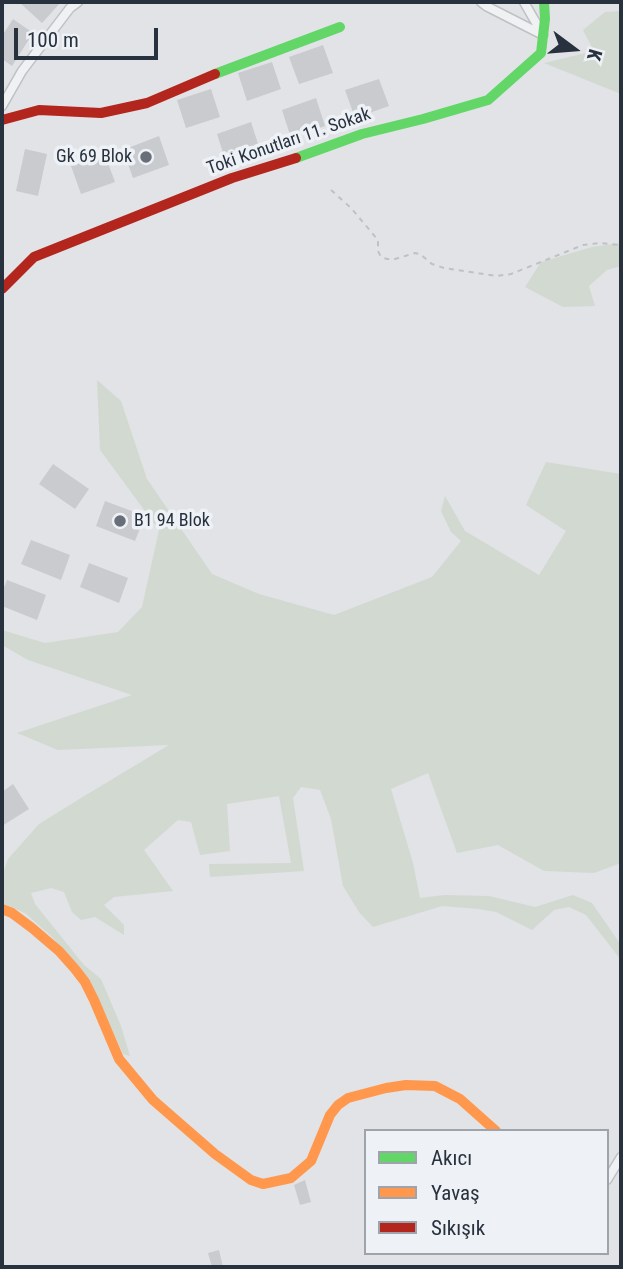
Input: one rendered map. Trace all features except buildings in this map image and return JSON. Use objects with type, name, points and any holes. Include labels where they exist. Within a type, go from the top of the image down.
[{"type":"street","points":[[2,106],[22,71],[70,8],[78,2]]},
{"type":"street","points":[[481,2],[543,35]]},
{"type":"street","points":[[524,2],[543,35]]},
{"type":"street","name":"Toki Konutları 11. Sokak","points":[[2,289],[34,257],[232,178],[362,134],[488,100],[541,53],[544,2]]},
{"type":"street","points":[[2,120],[39,110],[101,113],[147,103],[224,70],[340,27]]},
{"type":"street","points":[[2,909],[32,928],[75,968],[94,1000],[119,1059],[153,1100],[215,1154],[251,1180],[264,1184],[290,1178],[301,1171],[310,1161],[330,1115],[338,1104],[348,1098],[386,1088],[406,1085],[435,1086],[460,1099],[494,1129]]},
{"type":"street","points":[[609,1177],[621,1157]]},
{"type":"path","points":[[331,190],[351,208],[378,240],[378,251],[381,257],[387,259],[395,260],[415,253],[444,268],[497,276],[511,274],[583,245],[621,245]]},
{"type":"shaded area","points":[[621,11],[621,94],[544,63],[594,51],[583,30],[605,12]]},
{"type":"shaded area","points":[[621,243],[621,266],[607,270],[589,286],[595,306],[563,307],[525,287],[541,262],[592,247]]},
{"type":"shaded area","points":[[97,380],[121,401],[147,479],[212,574],[259,594],[334,615],[432,577],[461,541],[451,532],[441,511],[445,496],[465,531],[539,575],[566,531],[526,505],[546,462],[621,474],[621,863],[594,873],[544,871],[498,845],[457,853],[428,773],[391,789],[413,863],[420,898],[444,895],[489,896],[535,907],[573,895],[592,903],[621,945],[621,960],[586,915],[569,907],[554,910],[532,930],[496,912],[442,906],[373,927],[359,912],[343,886],[331,819],[320,790],[301,787],[293,798],[304,871],[210,877],[209,864],[291,863],[279,796],[227,804],[230,851],[200,855],[191,822],[178,820],[144,850],[173,891],[114,897],[104,905],[124,925],[124,935],[95,917],[81,920],[72,912],[64,892],[51,888],[31,893],[35,904],[84,965],[101,979],[121,1026],[130,1056],[123,1054],[90,981],[52,937],[25,913],[2,903],[2,876],[8,859],[39,824],[169,745],[58,750],[17,733],[132,695],[28,660],[2,645],[2,630],[45,643],[118,632],[142,607],[159,530],[100,450]]},
{"type":"traffic: fast","points":[[296,158],[362,134],[488,100],[541,53],[544,2]]},
{"type":"traffic: fast","points":[[215,74],[340,27]]},
{"type":"traffic: slow","points":[[2,909],[32,928],[75,969],[94,1000],[119,1059],[153,1100],[215,1154],[251,1180],[263,1184],[291,1178],[311,1161],[330,1115],[338,1105],[348,1098],[386,1088],[406,1085],[435,1086],[460,1099],[494,1129]]},
{"type":"traffic: jam","points":[[2,120],[39,110],[101,113],[147,103],[215,74]]},
{"type":"traffic: jam","points":[[2,289],[34,257],[232,178],[296,158]]},
{"type":"place","name":"Gk 69 Blok","points":[[146,157]]},
{"type":"place","name":"B1 94 Blok","points":[[120,521]]}]
